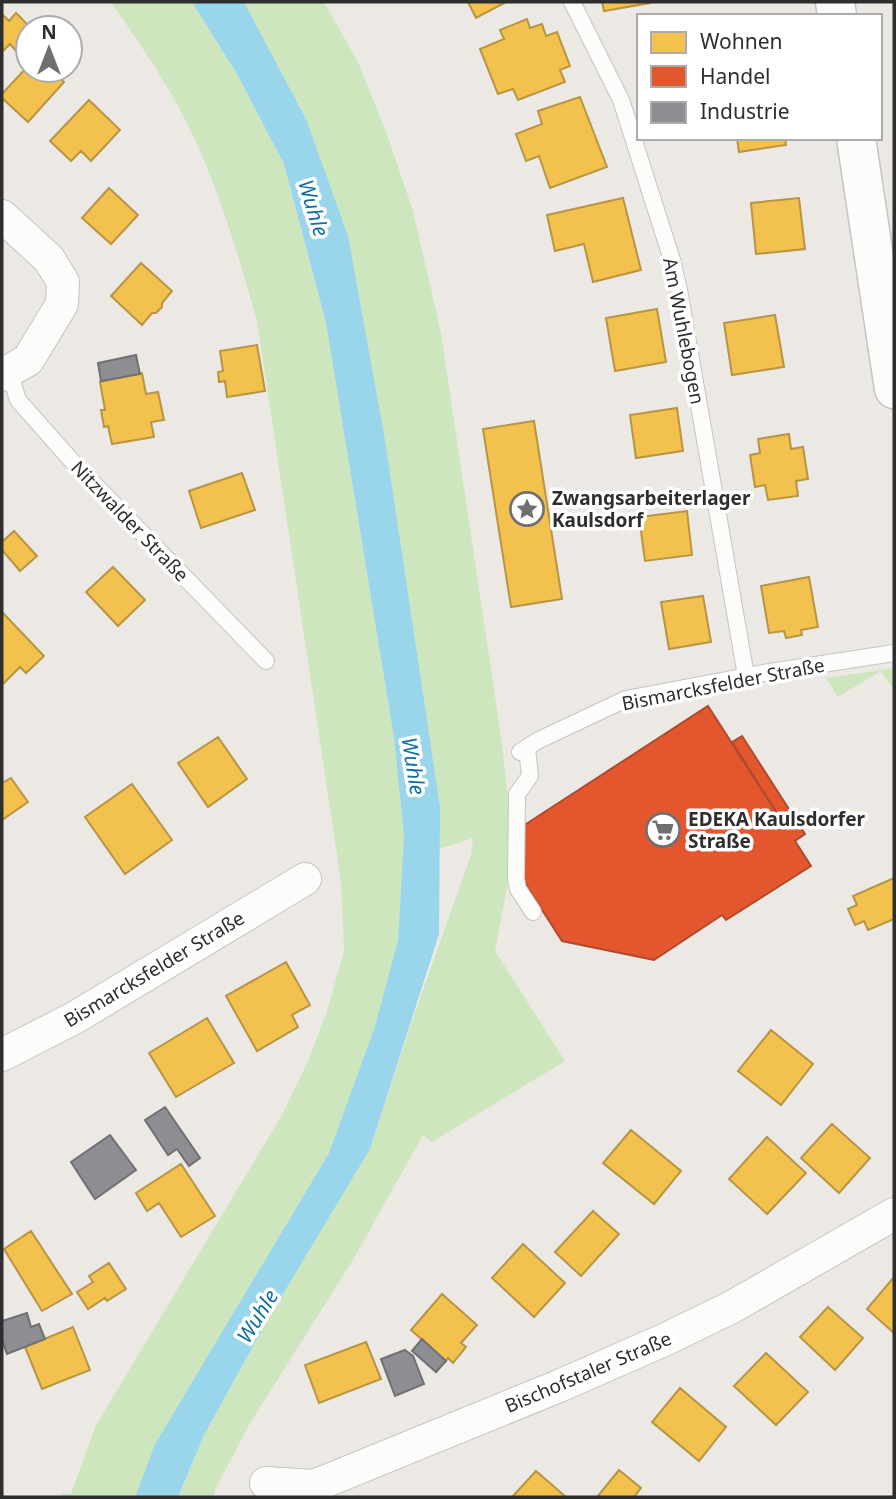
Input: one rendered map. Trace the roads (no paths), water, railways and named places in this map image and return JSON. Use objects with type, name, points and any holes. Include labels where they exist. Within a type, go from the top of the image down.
[{"type":"main road","points":[[856,140],[894,389]]},
{"type":"street","points":[[2,216],[49,259],[63,282],[62,304],[51,324],[27,360],[5,372]]},
{"type":"street","name":"Bismarcksfelder Straße","points":[[2,1055],[76,1017],[305,879]]},
{"type":"street","name":"Bischofstaler Straße","points":[[266,1483],[314,1486],[559,1386],[732,1307],[894,1214]]},
{"type":"lane","name":"Am Wuhlebogen","points":[[572,2],[621,100],[672,260],[746,676]]},
{"type":"lane","name":"Nitzwalder Straße","points":[[5,372],[18,400],[71,460],[266,661]]},
{"type":"lane","name":"Bismarcksfelder Straße","points":[[533,912],[518,889],[516,879],[517,793],[530,776],[523,750],[626,699],[746,676],[894,653]]},
{"type":"water","name":"Wuhle","points":[[192,2],[244,2],[306,119],[348,236],[385,440],[440,807],[439,934],[370,1149],[271,1314],[204,1435],[178,1497],[135,1497],[155,1444],[329,1153],[375,1026],[398,940],[404,836],[394,738],[326,323],[284,164],[237,74]]},
{"type":"place","name":"Zwangsarbeiterlager Kaulsdorf","points":[[527,509]]},
{"type":"place","name":"EDEKA Kaulsdorfer Straße","points":[[663,830]]}]
